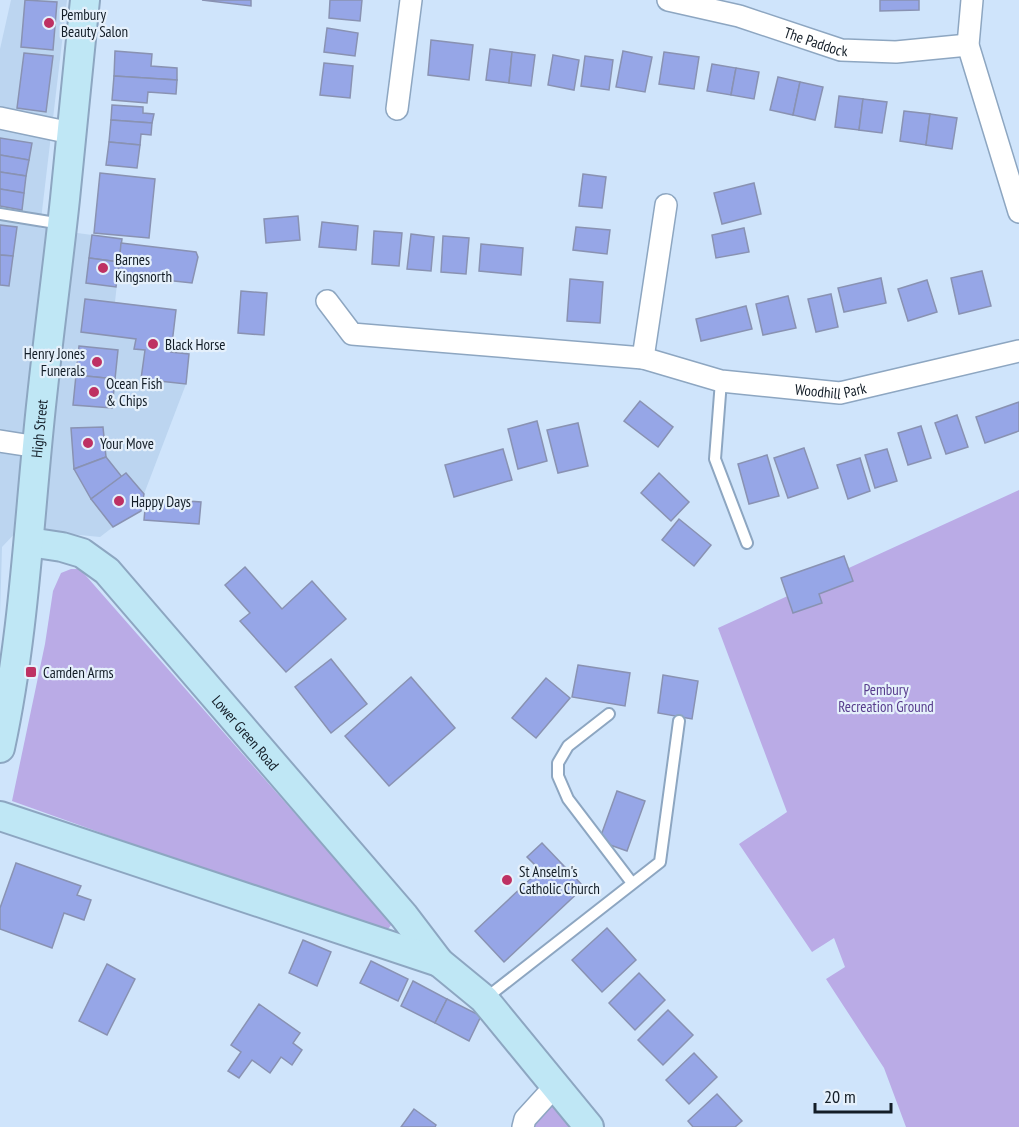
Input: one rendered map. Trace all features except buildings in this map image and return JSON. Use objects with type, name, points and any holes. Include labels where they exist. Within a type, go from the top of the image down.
[{"type":"street","name":"High Street","points":[[0,748],[9,708],[29,542],[85,0]]},
{"type":"street","points":[[397,109],[411,0]]},
{"type":"street","name":"The Paddock","points":[[668,0],[740,16],[841,50],[896,52],[968,45]]},
{"type":"street","points":[[972,0],[968,45],[1019,212]]},
{"type":"street","points":[[0,118],[71,133]]},
{"type":"street","points":[[642,358],[666,205]]},
{"type":"street","name":"Woodhill Park","points":[[327,302],[352,334],[642,358],[721,381],[840,393],[1019,351]]},
{"type":"street","points":[[0,441],[38,447]]},
{"type":"street","name":"Lower Green Road","points":[[29,542],[62,547],[82,554],[107,571],[404,916],[439,962],[484,999],[589,1127]]},
{"type":"street","name":"Lower Green Road","points":[[0,816],[439,962]]},
{"type":"street","points":[[523,1127],[525,1119],[556,1085]]},
{"type":"lane","points":[[0,214],[62,224]]},
{"type":"lane","points":[[721,381],[715,459],[747,543]]},
{"type":"lane","points":[[609,714],[568,746],[558,763],[558,776],[568,799],[633,883]]},
{"type":"lane","points":[[484,999],[660,862],[679,721]]},
{"type":"shaded area","points":[[11,0],[67,0],[40,228],[122,239],[115,302],[176,310],[171,352],[189,354],[186,384],[144,494],[141,511],[100,537],[19,529],[2,547],[0,615],[0,49]]},
{"type":"green space","name":"Pembury Recreation Ground","points":[[1019,490],[1019,1127],[906,1127],[884,1068],[826,979],[845,967],[834,938],[812,952],[739,844],[787,812],[718,628]]},
{"type":"green space","points":[[71,569],[80,569],[392,924],[384,934],[12,801],[45,644],[53,591],[61,573]]},
{"type":"green space","points":[[556,1085],[589,1127],[523,1127]]},
{"type":"place","name":"Pembury Beauty Salon","points":[[49,23]]},
{"type":"place","name":"Barnes Kingsnorth","points":[[103,268]]},
{"type":"place","name":"Black Horse","points":[[153,344]]},
{"type":"place","name":"Henry Jones Funerals","points":[[97,362]]},
{"type":"place","name":"Ocean Fish & Chips","points":[[94,392]]},
{"type":"place","name":"Your Move","points":[[88,443]]},
{"type":"place","name":"Happy Days","points":[[119,501]]},
{"type":"place","name":"Camden Arms","points":[[31,672]]},
{"type":"place","name":"St Anselm's Catholic Church","points":[[507,880]]}]
